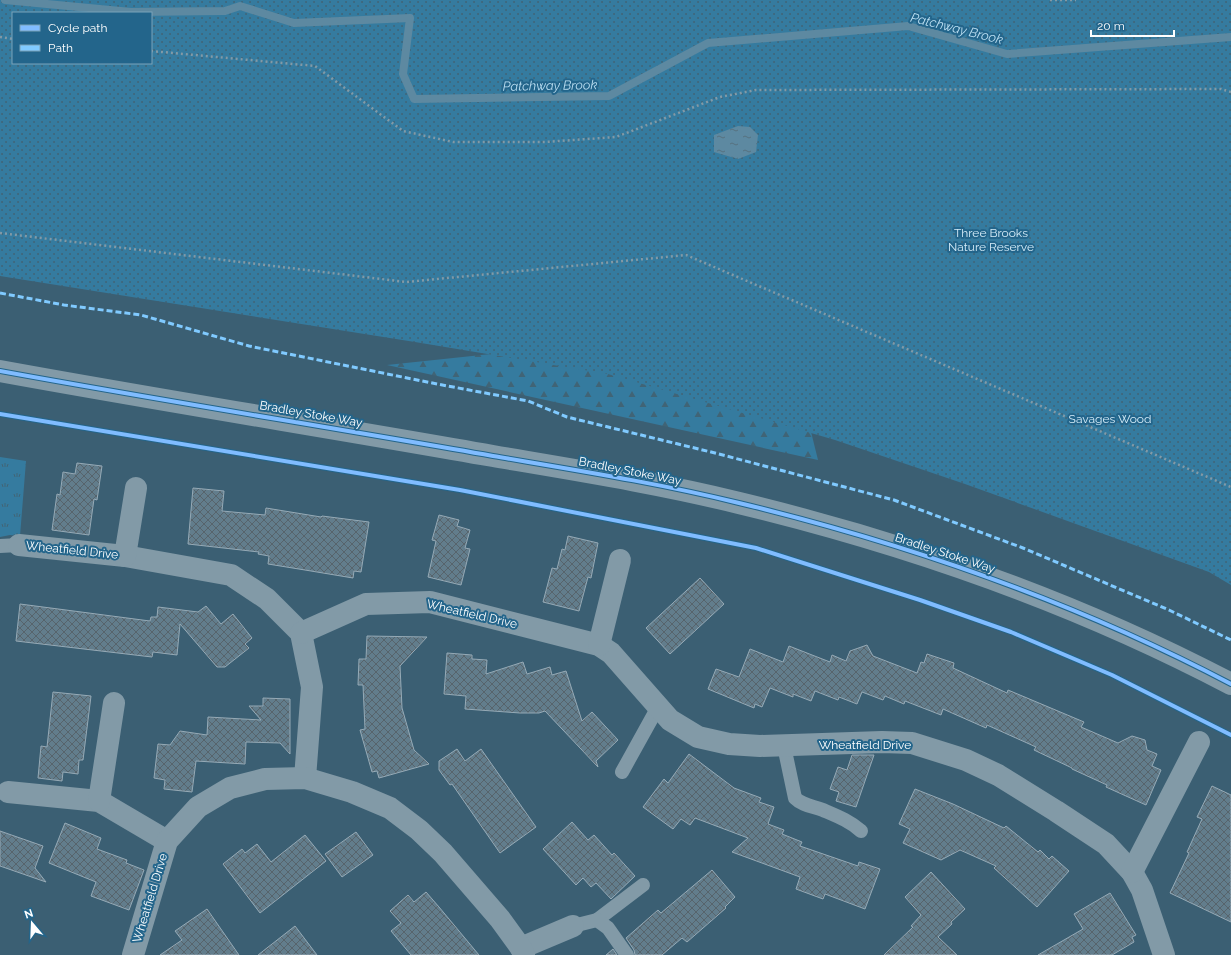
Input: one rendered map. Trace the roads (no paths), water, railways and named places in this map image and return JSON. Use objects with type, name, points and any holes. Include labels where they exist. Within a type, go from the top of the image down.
[{"type":"street","name":"Bradley Stoke Way","points":[[0,371],[610,477],[737,502],[853,533],[1032,593],[1106,624],[1192,663],[1231,684]]},
{"type":"street","name":"Wheatfield Drive","points":[[126,556],[136,488]]},
{"type":"street","name":"Wheatfield Drive","points":[[10,545],[126,556],[231,575],[267,598],[301,633],[366,604],[430,602],[599,645],[611,653],[670,720],[698,737],[728,744],[784,746],[882,742],[912,743],[966,760],[998,775],[1106,844],[1132,872],[1142,890],[1164,955]]},
{"type":"street","points":[[599,645],[620,560]]},
{"type":"street","points":[[301,633],[312,687],[305,778]]},
{"type":"street","points":[[99,801],[114,703]]},
{"type":"street","points":[[1132,872],[1199,742]]},
{"type":"street","name":"Wheatfield Drive","points":[[133,955],[167,840],[198,807],[230,788],[265,778],[305,778],[352,792],[390,808],[419,830],[443,853],[500,919],[522,951]]},
{"type":"street","name":"Wheatfield Drive","points":[[8,792],[99,801],[167,840]]},
{"type":"street","points":[[522,951],[573,926]]},
{"type":"lane","points":[[622,772],[658,707]]},
{"type":"lane","points":[[784,746],[795,798],[801,804],[822,810],[852,822],[862,831]]},
{"type":"lane","points":[[573,926],[597,920],[643,885]]},
{"type":"lane","points":[[597,920],[608,928],[627,955]]},
{"type":"water","points":[[738,126],[750,127],[758,135],[756,152],[738,159],[714,152],[714,135]]},
{"type":"waterway","name":"Patchway Brook","points":[[5,0],[131,12],[225,11],[240,6],[294,23],[410,18],[403,74],[414,99],[609,96],[708,43],[908,26],[1007,54],[1231,37]]},
{"type":"park label","name":"Three Brooks Nature Reserve","points":[[991,240]]},
{"type":"park label","name":"Savages Wood","points":[[1110,419]]}]
